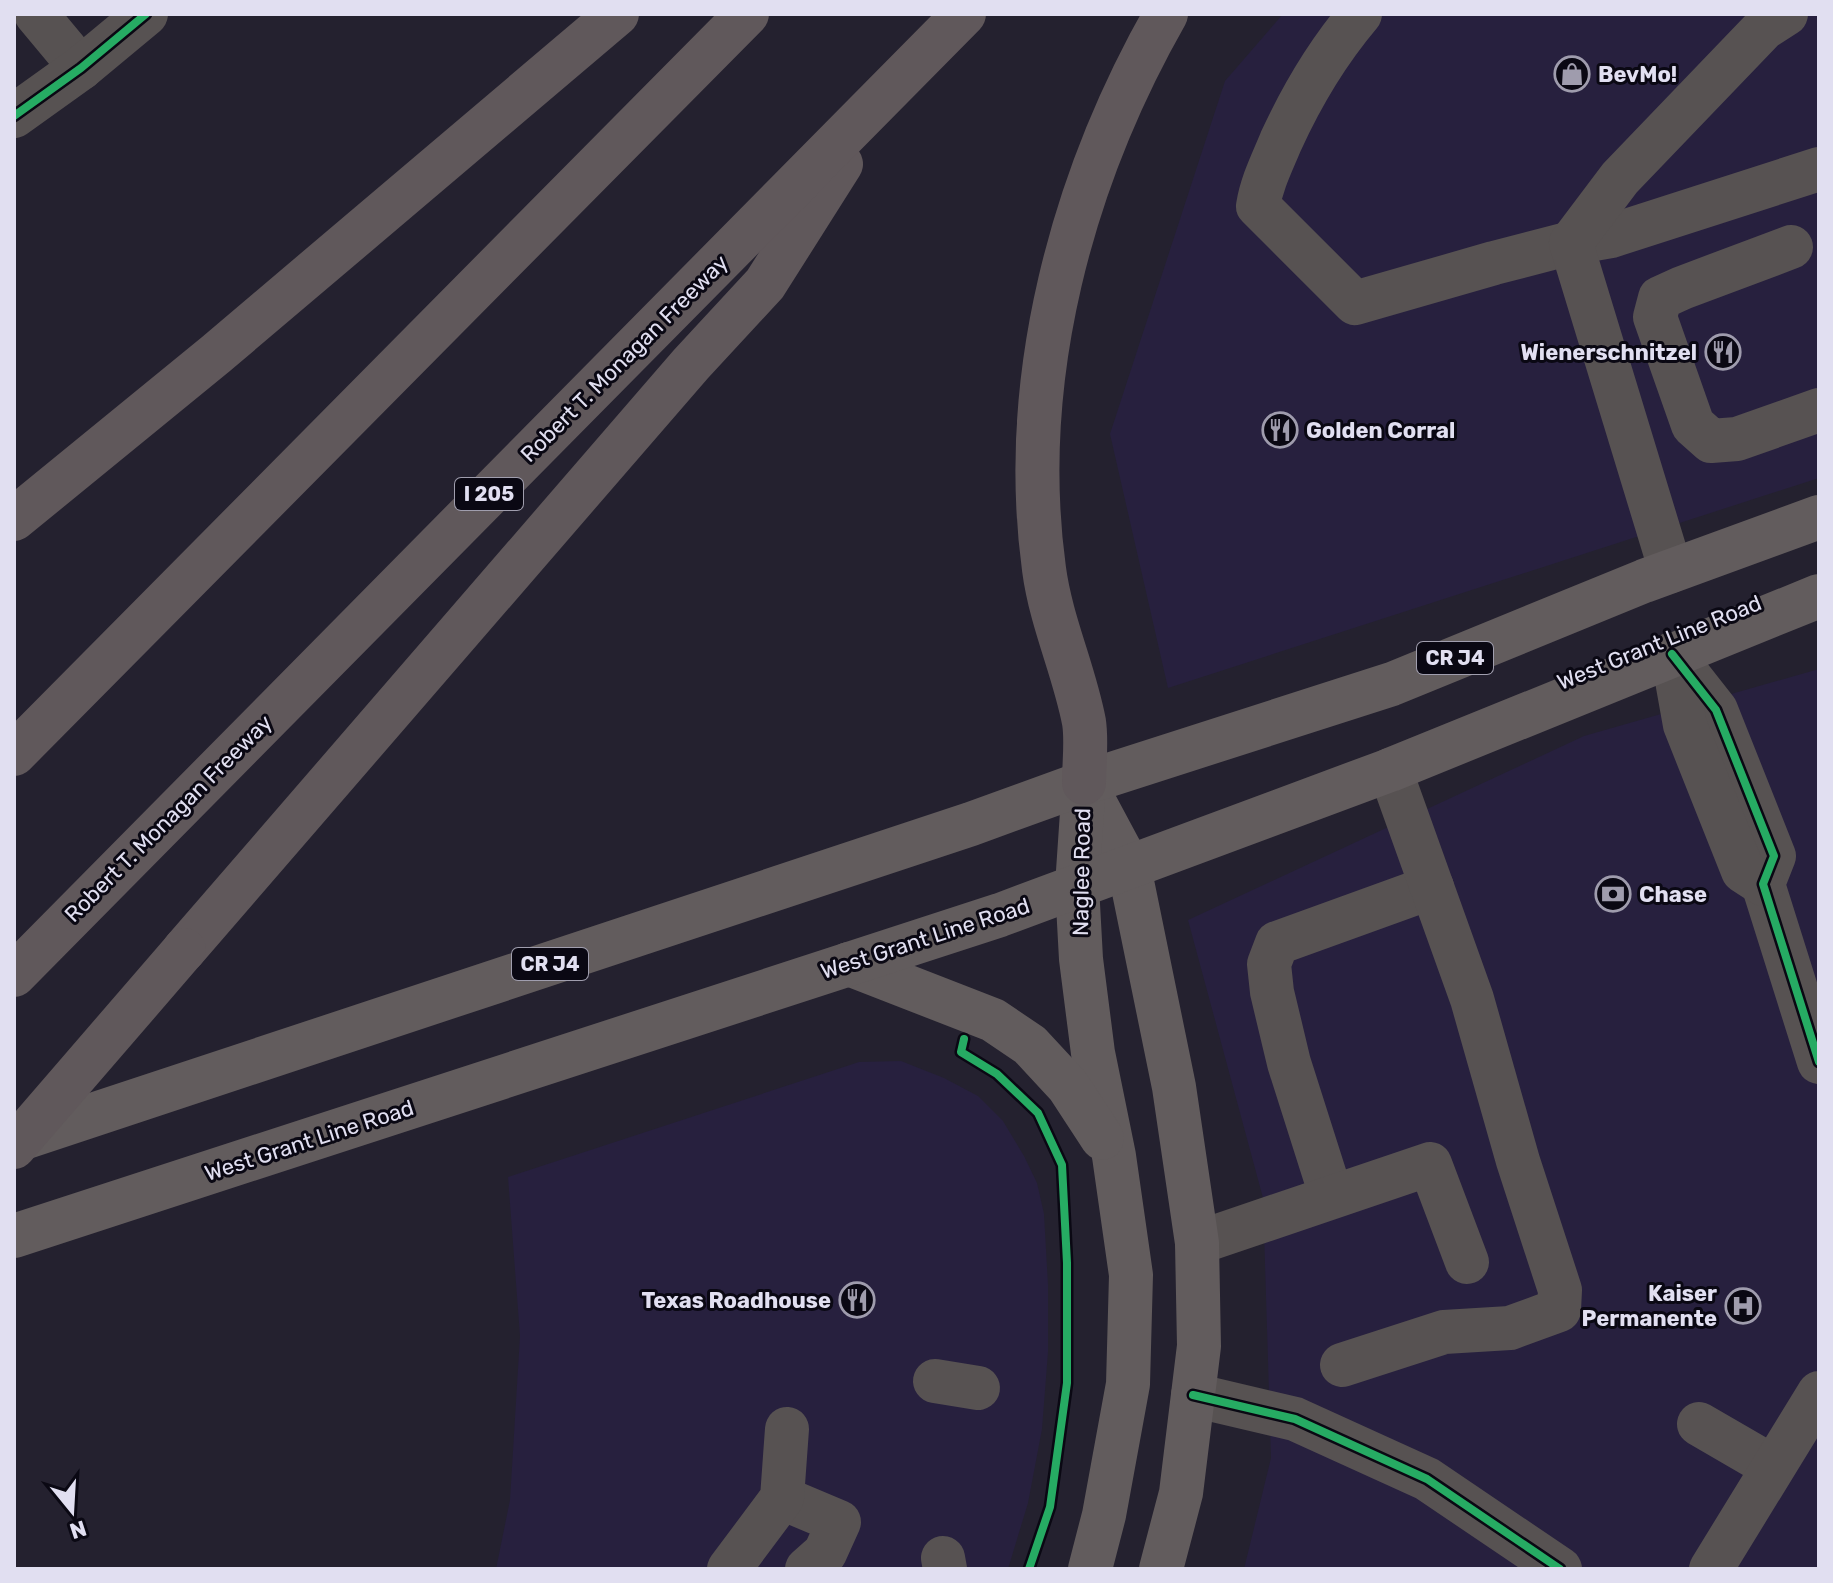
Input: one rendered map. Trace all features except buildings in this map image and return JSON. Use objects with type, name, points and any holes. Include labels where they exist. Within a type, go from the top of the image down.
[{"type":"highway","points":[[14,519],[228,344],[617,14]]},
{"type":"highway","points":[[14,754],[747,14]]},
{"type":"highway","name":"Robert T. Monagan Freeway","points":[[14,975],[964,14]]},
{"type":"highway","points":[[1084,783],[1084,724],[1056,628],[1044,570],[1039,506],[1043,385],[1052,322],[1083,200],[1106,133],[1139,62],[1166,14]]},
{"type":"highway","points":[[14,1147],[661,399],[765,284],[886,93]]},
{"type":"main road","name":"CR J4","points":[[14,1141],[971,824],[1084,783],[1392,684],[1671,571],[1819,517]]},
{"type":"main road","name":"West Grant Line Road","points":[[14,1236],[1000,915],[1390,770],[1819,596]]},
{"type":"main road","name":"Naglee Road","points":[[1084,783],[1129,867],[1174,1087],[1197,1243],[1199,1346],[1181,1493],[1161,1569]]},
{"type":"main road","name":"Naglee Road","points":[[1084,783],[1077,886],[1081,959],[1131,1275],[1128,1384],[1104,1515],[1090,1569]]},
{"type":"main road","points":[[849,964],[993,1020],[1030,1045],[1068,1086],[1114,1156]]},
{"type":"street","points":[[36,14],[81,68]]},
{"type":"street","points":[[14,116],[81,68],[146,14]]},
{"type":"street","points":[[1360,14],[1324,59],[1297,107],[1261,185],[1258,206],[1355,303],[1571,243],[1611,236],[1819,169]]},
{"type":"street","points":[[1571,243],[1620,178],[1767,19]]},
{"type":"street","points":[[1571,243],[1671,571]]},
{"type":"street","points":[[1791,247],[1660,298],[1655,317],[1693,425],[1711,441],[1737,439],[1819,410]]},
{"type":"street","points":[[1672,654],[1716,710],[1774,856],[1763,884],[1819,1062]]},
{"type":"street","points":[[1342,1365],[1444,1332],[1510,1328],[1559,1310],[1560,1290],[1518,1161],[1472,999],[1390,770]]},
{"type":"street","points":[[1331,1195],[1289,1063],[1272,992],[1269,964],[1277,943],[1432,887]]},
{"type":"street","points":[[1197,1243],[1331,1195],[1430,1164],[1467,1262]]},
{"type":"street","points":[[935,1381],[978,1388]]},
{"type":"street","points":[[1711,1569],[1819,1393]]},
{"type":"street","points":[[1193,1395],[1295,1419],[1427,1479],[1560,1569]]},
{"type":"street","points":[[1699,1424],[1773,1467]]},
{"type":"street","points":[[729,1569],[782,1498],[787,1429]]},
{"type":"street","points":[[782,1498],[839,1522],[825,1553],[807,1569]]},
{"type":"shaded area","points":[[1283,14],[1819,14],[1819,478],[1168,688],[1110,434],[1225,81]]},
{"type":"shaded area","points":[[1819,669],[1819,1569],[1244,1569],[1271,1458],[1263,1198],[1188,920],[1584,736]]},
{"type":"shaded area","points":[[901,1061],[978,1096],[1003,1121],[1037,1183],[1044,1214],[1048,1352],[1042,1429],[1028,1503],[1008,1569],[496,1569],[510,1500],[520,1336],[508,1177],[859,1062]]},
{"type":"cycle path","points":[[14,116],[81,68],[146,14]]},
{"type":"cycle path","points":[[1672,654],[1716,710],[1774,856],[1763,884],[1819,1062]]},
{"type":"cycle path","points":[[964,1039],[961,1052],[997,1074],[1038,1113],[1062,1165],[1067,1263],[1067,1383],[1050,1507],[1029,1569]]},
{"type":"cycle path","points":[[1193,1395],[1295,1419],[1427,1479],[1560,1569]]},
{"type":"place","name":"BevMo!","points":[[1572,74]]},
{"type":"place","name":"Wienerschnitzel","points":[[1723,352]]},
{"type":"place","name":"Golden Corral","points":[[1280,430]]},
{"type":"place","name":"Chase","points":[[1613,894]]},
{"type":"place","name":"Texas Roadhouse","points":[[857,1300]]},
{"type":"place","name":"Kaiser Permanente","points":[[1743,1306]]}]
